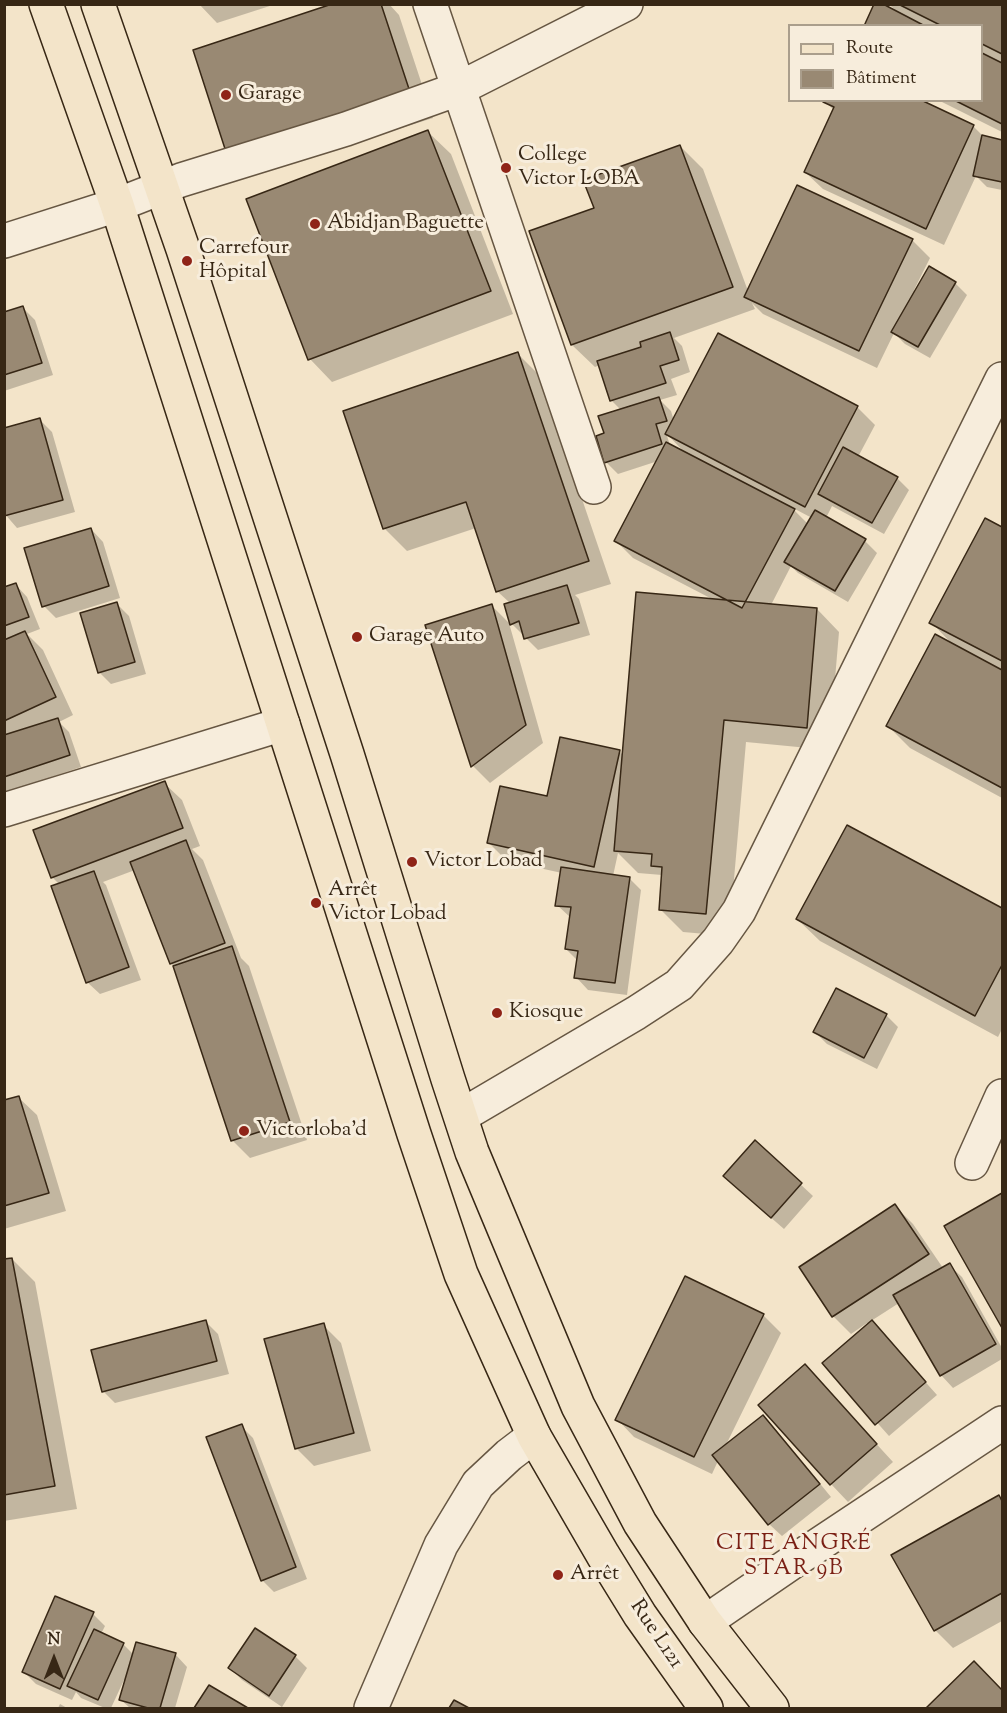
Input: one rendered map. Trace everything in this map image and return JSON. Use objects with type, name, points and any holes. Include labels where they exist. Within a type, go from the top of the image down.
[{"type":"main road","name":"Rue L121","points":[[46,4],[117,205],[410,1122],[461,1274],[534,1436],[640,1615],[706,1708]]},
{"type":"main road","points":[[98,4],[187,260],[343,742],[472,1152],[578,1406],[640,1523],[705,1622],[772,1708]]},
{"type":"street","points":[[430,4],[594,487]]},
{"type":"street","points":[[4,241],[117,205],[162,187],[346,129],[458,89],[626,4]]},
{"type":"street","points":[[461,1116],[627,1019],[679,985],[718,941],[739,911],[1002,379]]},
{"type":"street","points":[[4,810],[283,724]]},
{"type":"street","points":[[972,1163],[1002,1096]]},
{"type":"street","points":[[705,1622],[1002,1423]]},
{"type":"street","points":[[371,1708],[441,1545],[478,1484],[509,1455],[534,1436]]},
{"type":"building","points":[[332,4],[381,4],[411,95],[227,155],[193,50]]},
{"type":"building","points":[[874,4],[883,4],[921,24],[865,24]]},
{"type":"building","points":[[898,4],[1002,4],[1002,54],[983,44],[983,24],[938,24]]},
{"type":"building","points":[[983,54],[1002,63],[1002,124],[958,102],[983,102]]},
{"type":"building","points":[[823,102],[925,102],[974,125],[926,229],[804,172],[834,107]]},
{"type":"building","points":[[428,130],[491,291],[308,360],[246,199]]},
{"type":"building","points":[[982,135],[1002,140],[1002,182],[973,176]]},
{"type":"building","points":[[680,145],[733,287],[571,345],[529,231],[594,208],[583,180]]},
{"type":"building","points":[[797,185],[913,239],[859,351],[744,297]]},
{"type":"building","points":[[929,266],[956,282],[918,347],[891,332]]},
{"type":"building","points":[[23,306],[42,363],[4,375],[4,312]]},
{"type":"building","points":[[670,332],[679,360],[660,366],[666,383],[610,401],[597,361],[641,347],[640,342]]},
{"type":"building","points":[[718,333],[858,406],[805,507],[665,434]]},
{"type":"building","points":[[518,352],[589,561],[496,592],[466,502],[383,529],[343,411]]},
{"type":"building","points":[[659,397],[667,421],[656,424],[662,444],[604,463],[596,436],[604,433],[598,416]]},
{"type":"building","points":[[40,418],[63,500],[4,516],[4,428]]},
{"type":"building","points":[[666,442],[795,509],[742,608],[614,541]]},
{"type":"building","points":[[843,447],[898,477],[872,523],[818,494]]},
{"type":"building","points":[[815,510],[866,539],[835,591],[784,562]]},
{"type":"building","points":[[985,518],[1002,527],[1002,661],[929,623]]},
{"type":"building","points":[[91,528],[109,586],[42,607],[24,548]]},
{"type":"building","points":[[16,583],[29,617],[4,626],[4,587]]},
{"type":"building","points":[[567,585],[579,623],[524,639],[519,621],[510,625],[504,604]]},
{"type":"building","points":[[636,592],[817,608],[807,728],[724,720],[706,914],[659,910],[662,867],[651,866],[652,854],[614,851]]},
{"type":"building","points":[[117,602],[135,662],[98,673],[80,613]]},
{"type":"building","points":[[492,604],[526,725],[471,767],[425,625]]},
{"type":"building","points":[[25,631],[56,697],[4,721],[4,640]]},
{"type":"building","points":[[935,634],[1002,670],[1002,788],[886,726]]},
{"type":"building","points":[[58,718],[70,755],[4,777],[4,735]]},
{"type":"building","points":[[560,737],[620,750],[594,867],[487,843],[500,786],[547,796]]},
{"type":"building","points":[[165,781],[183,828],[51,878],[33,830]]},
{"type":"building","points":[[847,825],[1002,908],[1002,965],[975,1016],[796,919]]},
{"type":"building","points":[[186,840],[225,943],[170,964],[130,862]]},
{"type":"building","points":[[561,867],[630,877],[615,983],[574,978],[578,951],[565,949],[571,907],[555,906]]},
{"type":"building","points":[[94,871],[129,967],[86,983],[51,886]]},
{"type":"building","points":[[232,946],[290,1122],[231,1141],[173,966]]},
{"type":"building","points":[[836,988],[887,1014],[864,1058],[813,1032]]},
{"type":"building","points":[[19,1096],[49,1193],[4,1206],[4,1100]]},
{"type":"building","points":[[755,1140],[802,1183],[771,1218],[723,1176]]},
{"type":"building","points":[[1002,1193],[1002,1328],[944,1226]]},
{"type":"building","points":[[895,1204],[929,1254],[832,1317],[799,1267]]},
{"type":"building","points":[[12,1258],[55,1486],[4,1495],[4,1259]]},
{"type":"building","points":[[950,1263],[996,1344],[940,1376],[893,1295]]},
{"type":"building","points":[[685,1276],[764,1314],[694,1457],[615,1420]]},
{"type":"building","points":[[206,1320],[217,1361],[102,1392],[91,1350]]},
{"type":"building","points":[[872,1320],[926,1382],[875,1425],[822,1363]]},
{"type":"building","points":[[324,1323],[354,1433],[295,1449],[264,1339]]},
{"type":"building","points":[[805,1364],[877,1444],[830,1485],[758,1405]]},
{"type":"building","points":[[763,1415],[820,1484],[768,1525],[712,1455]]},
{"type":"building","points":[[242,1424],[296,1567],[261,1581],[206,1437]]},
{"type":"building","points":[[999,1495],[1002,1501],[1002,1593],[934,1631],[891,1555]]},
{"type":"building","points":[[55,1596],[94,1612],[60,1689],[22,1672]]},
{"type":"building","points":[[255,1628],[296,1655],[269,1696],[228,1668]]},
{"type":"building","points":[[94,1629],[124,1643],[98,1700],[67,1686]]},
{"type":"building","points":[[136,1642],[176,1653],[160,1708],[148,1708],[119,1700]]},
{"type":"building","points":[[974,1661],[1002,1690],[1002,1708],[926,1708]]},
{"type":"building","points":[[209,1685],[248,1708],[194,1708]]},
{"type":"building","points":[[454,1700],[469,1708],[449,1708]]},
{"type":"place","name":"Garage","points":[[226,95]]},
{"type":"place","name":"College Victor LOBA","points":[[506,168]]},
{"type":"place","name":"Abidjan Baguette","points":[[315,224]]},
{"type":"place","name":"Carrefour Hôpital","points":[[187,261]]},
{"type":"place","name":"Garage Auto","points":[[357,637]]},
{"type":"place","name":"Victor Lobad","points":[[412,862]]},
{"type":"place","name":"Arrêt Victor Lobad","points":[[316,903]]},
{"type":"place","name":"Kiosque","points":[[497,1013]]},
{"type":"place","name":"Victorloba'd","points":[[244,1131]]},
{"type":"place","name":"Arrêt","points":[[558,1575]]},
{"type":"district","name":"CITE ANGRÉ STAR 9B","points":[[794,1558]]}]
